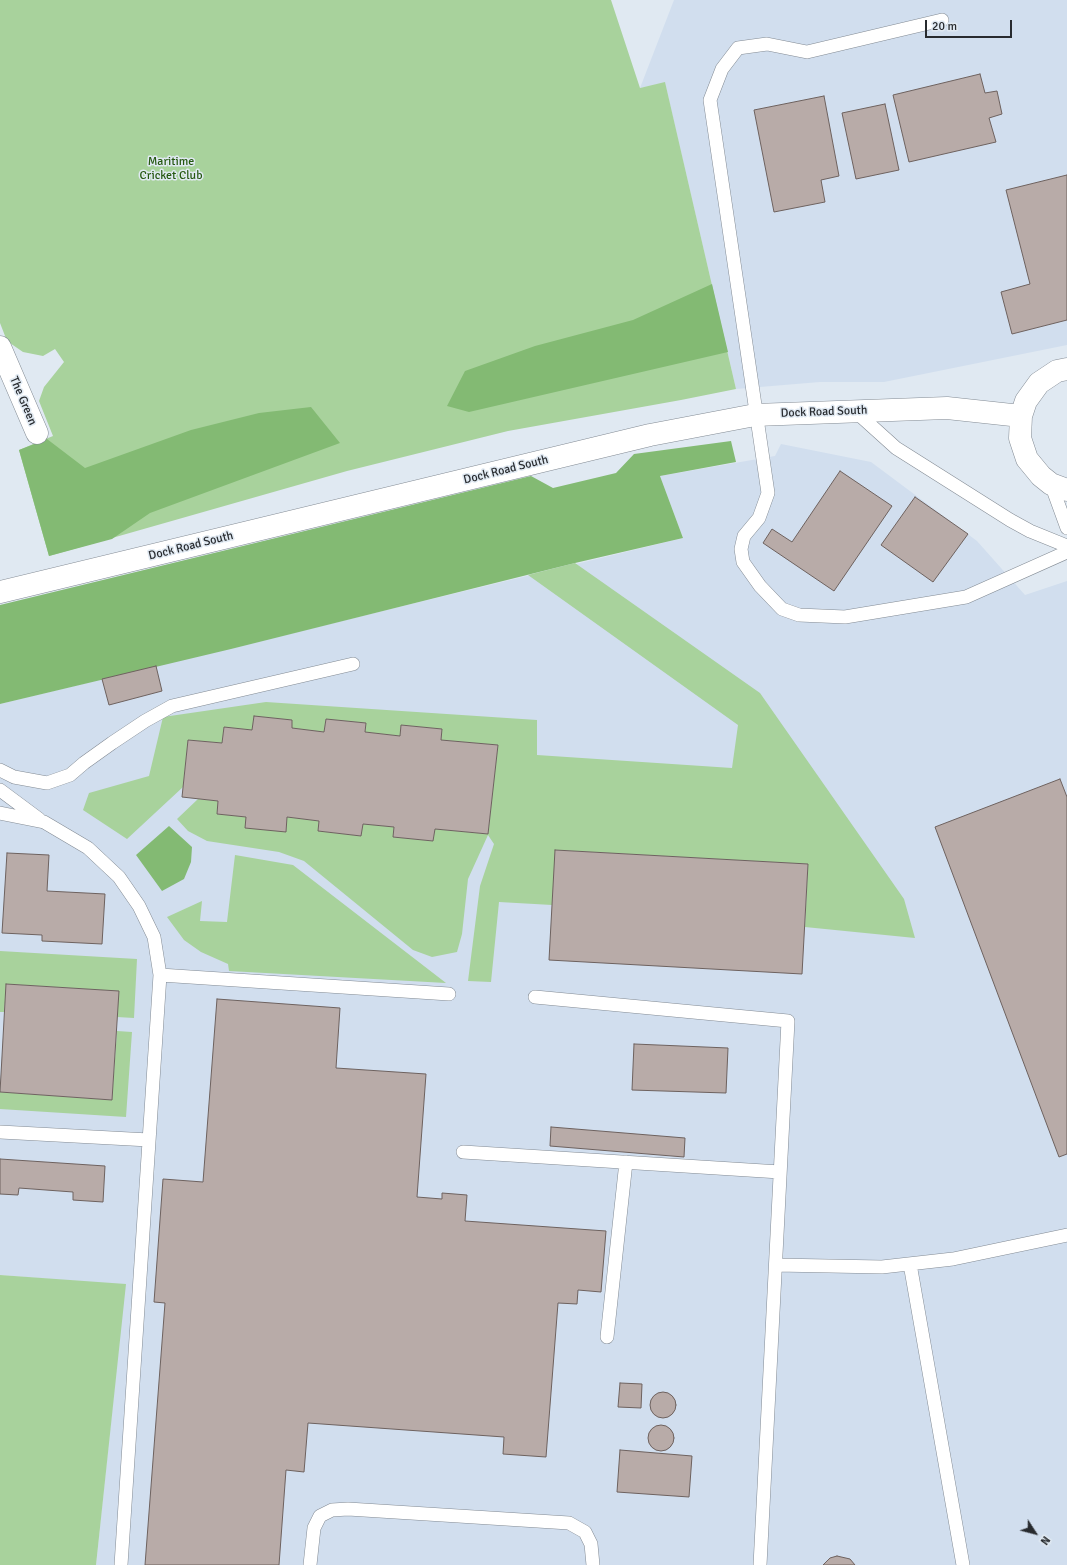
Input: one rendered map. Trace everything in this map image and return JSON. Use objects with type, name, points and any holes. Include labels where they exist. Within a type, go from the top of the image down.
[{"type":"street","name":"The Green","points":[[0,348],[37,433]]},
{"type":"street","points":[[1059,487],[1041,476],[1027,459],[1020,438],[1021,416],[1026,401],[1039,383],[1057,371],[1067,369]]},
{"type":"street","name":"Dock Road South","points":[[0,592],[650,435],[756,415],[947,408],[1021,416]]},
{"type":"lane","points":[[942,20],[807,52],[767,44],[738,48],[722,69],[710,100],[768,493],[760,518],[744,536],[741,548],[743,562],[760,586],[782,608],[799,615],[845,617],[966,597],[1067,552]]},
{"type":"lane","points":[[855,411],[878,433],[902,452],[1010,520],[1030,531],[1067,546]]},
{"type":"lane","points":[[1059,487],[1067,528]]},
{"type":"lane","points":[[0,770],[14,777],[47,783],[70,775],[112,743],[145,721],[172,706],[353,664]]},
{"type":"lane","points":[[0,790],[44,822],[88,848],[119,877],[139,906],[154,937],[160,975],[121,1565]]},
{"type":"lane","points":[[0,812],[44,822]]},
{"type":"lane","points":[[160,975],[449,994]]},
{"type":"lane","points":[[535,998],[788,1021],[760,1565]]},
{"type":"lane","points":[[0,1132],[149,1140]]},
{"type":"lane","points":[[463,1152],[780,1172]]},
{"type":"lane","points":[[607,1337],[626,1162]]},
{"type":"lane","points":[[776,1265],[882,1267],[953,1259],[1067,1235]]},
{"type":"lane","points":[[910,1264],[963,1565]]},
{"type":"lane","points":[[310,1565],[314,1528],[320,1516],[332,1510],[348,1509],[569,1523],[585,1532],[591,1544],[593,1565]]},
{"type":"shaded area","points":[[674,0],[1067,0],[1067,345],[884,382],[820,382],[736,389],[665,83],[640,88]]},
{"type":"shaded area","points":[[781,444],[871,462],[977,541],[1025,595],[1067,581],[1067,1565],[96,1565],[125,1285],[0,1275],[0,704],[683,538],[660,476],[775,456]]},
{"type":"green space","name":"Maritime Cricket Club","points":[[0,0],[611,0],[640,88],[665,82],[736,389],[508,431],[347,471],[49,556],[19,450],[53,436],[39,401],[44,387],[64,362],[55,349],[43,356],[23,352],[7,341],[0,323]]},
{"type":"green space","points":[[712,284],[728,352],[469,412],[447,406],[465,371],[535,346],[633,320]]},
{"type":"green space","points":[[311,407],[340,443],[150,513],[112,539],[49,556],[19,450],[47,439],[85,468],[191,430],[259,413]]},
{"type":"green space","points":[[731,441],[736,462],[660,476],[683,538],[575,563],[231,649],[0,704],[0,605],[531,476],[553,488],[616,473],[634,454]]},
{"type":"green space","points":[[575,563],[760,693],[904,899],[915,938],[805,927],[808,864],[556,850],[552,905],[499,902],[491,982],[468,981],[480,886],[494,844],[488,835],[468,879],[462,934],[457,952],[432,957],[413,950],[304,861],[279,852],[207,841],[188,831],[177,819],[198,799],[218,801],[217,814],[246,817],[286,832],[287,817],[319,821],[318,831],[361,836],[363,824],[394,827],[393,837],[433,841],[435,829],[488,834],[498,745],[441,740],[442,729],[401,725],[400,736],[365,732],[366,723],[326,719],[324,732],[292,728],[292,720],[254,716],[252,730],[224,727],[222,743],[188,740],[183,787],[127,839],[83,810],[89,793],[149,776],[163,717],[266,702],[537,720],[537,755],[732,768],[738,725],[528,575]]},
{"type":"green space","points":[[169,826],[192,847],[191,862],[184,879],[162,891],[136,855]]},
{"type":"green space","points":[[235,855],[293,865],[446,983],[229,971],[228,964],[201,952],[184,940],[167,917],[202,901],[200,921],[227,922]]},
{"type":"green space","points":[[0,951],[137,959],[134,1018],[117,1017],[118,991],[7,984],[4,1012],[0,1012]]},
{"type":"green space","points":[[117,1031],[132,1032],[126,1117],[0,1109],[0,1092],[112,1100]]},
{"type":"green space","points":[[0,1275],[126,1284],[96,1565],[0,1565]]},
{"type":"building","points":[[980,74],[985,93],[997,91],[1002,114],[989,118],[996,142],[909,162],[893,95]]},
{"type":"building","points":[[824,96],[839,176],[821,180],[825,202],[774,212],[754,110]]},
{"type":"building","points":[[885,104],[899,170],[856,179],[842,113]]},
{"type":"building","points":[[1067,175],[1067,320],[1012,334],[1001,292],[1030,284],[1006,190]]},
{"type":"building","points":[[840,471],[892,506],[834,591],[763,543],[772,529],[792,542]]},
{"type":"building","points":[[915,497],[968,534],[933,582],[881,545]]},
{"type":"building","points":[[156,666],[162,691],[109,705],[102,679]]},
{"type":"building","points":[[254,716],[292,720],[292,728],[324,732],[326,719],[366,723],[365,732],[400,736],[401,725],[442,729],[441,740],[498,745],[488,834],[435,829],[433,841],[393,837],[394,827],[363,824],[361,836],[318,831],[319,821],[287,817],[286,832],[245,828],[246,817],[217,814],[218,801],[182,797],[188,740],[222,743],[224,727],[252,730]]},
{"type":"building","points":[[1060,779],[1067,797],[1067,1154],[1059,1157],[935,827]]},
{"type":"building","points":[[555,850],[808,864],[802,974],[549,960]]},
{"type":"building","points":[[7,853],[49,855],[47,891],[105,894],[102,944],[42,941],[42,935],[2,933]]},
{"type":"building","points":[[6,984],[119,991],[112,1100],[0,1092]]},
{"type":"building","points":[[217,999],[340,1008],[336,1068],[426,1074],[417,1197],[442,1199],[442,1193],[467,1195],[465,1221],[606,1231],[601,1292],[578,1290],[577,1304],[558,1303],[546,1457],[503,1454],[504,1437],[308,1423],[304,1472],[286,1470],[279,1565],[145,1565],[165,1303],[154,1302],[163,1179],[203,1182]]},
{"type":"building","points":[[634,1044],[728,1048],[726,1093],[632,1090]]},
{"type":"building","points":[[551,1127],[685,1138],[684,1157],[550,1146]]},
{"type":"building","points":[[0,1159],[105,1166],[103,1202],[73,1200],[73,1192],[19,1188],[18,1195],[0,1194]]},
{"type":"building","points":[[620,1383],[642,1384],[641,1408],[618,1407]]},
{"type":"building","points":[[663,1392],[672,1396],[676,1405],[672,1414],[663,1418],[654,1414],[650,1405],[654,1396]]},
{"type":"building","points":[[661,1425],[670,1429],[674,1438],[670,1447],[661,1451],[652,1447],[648,1438],[652,1429]]},
{"type":"building","points":[[620,1450],[692,1456],[689,1497],[617,1492]]},
{"type":"building","points":[[837,1556],[850,1559],[855,1565],[823,1565],[830,1558]]}]
